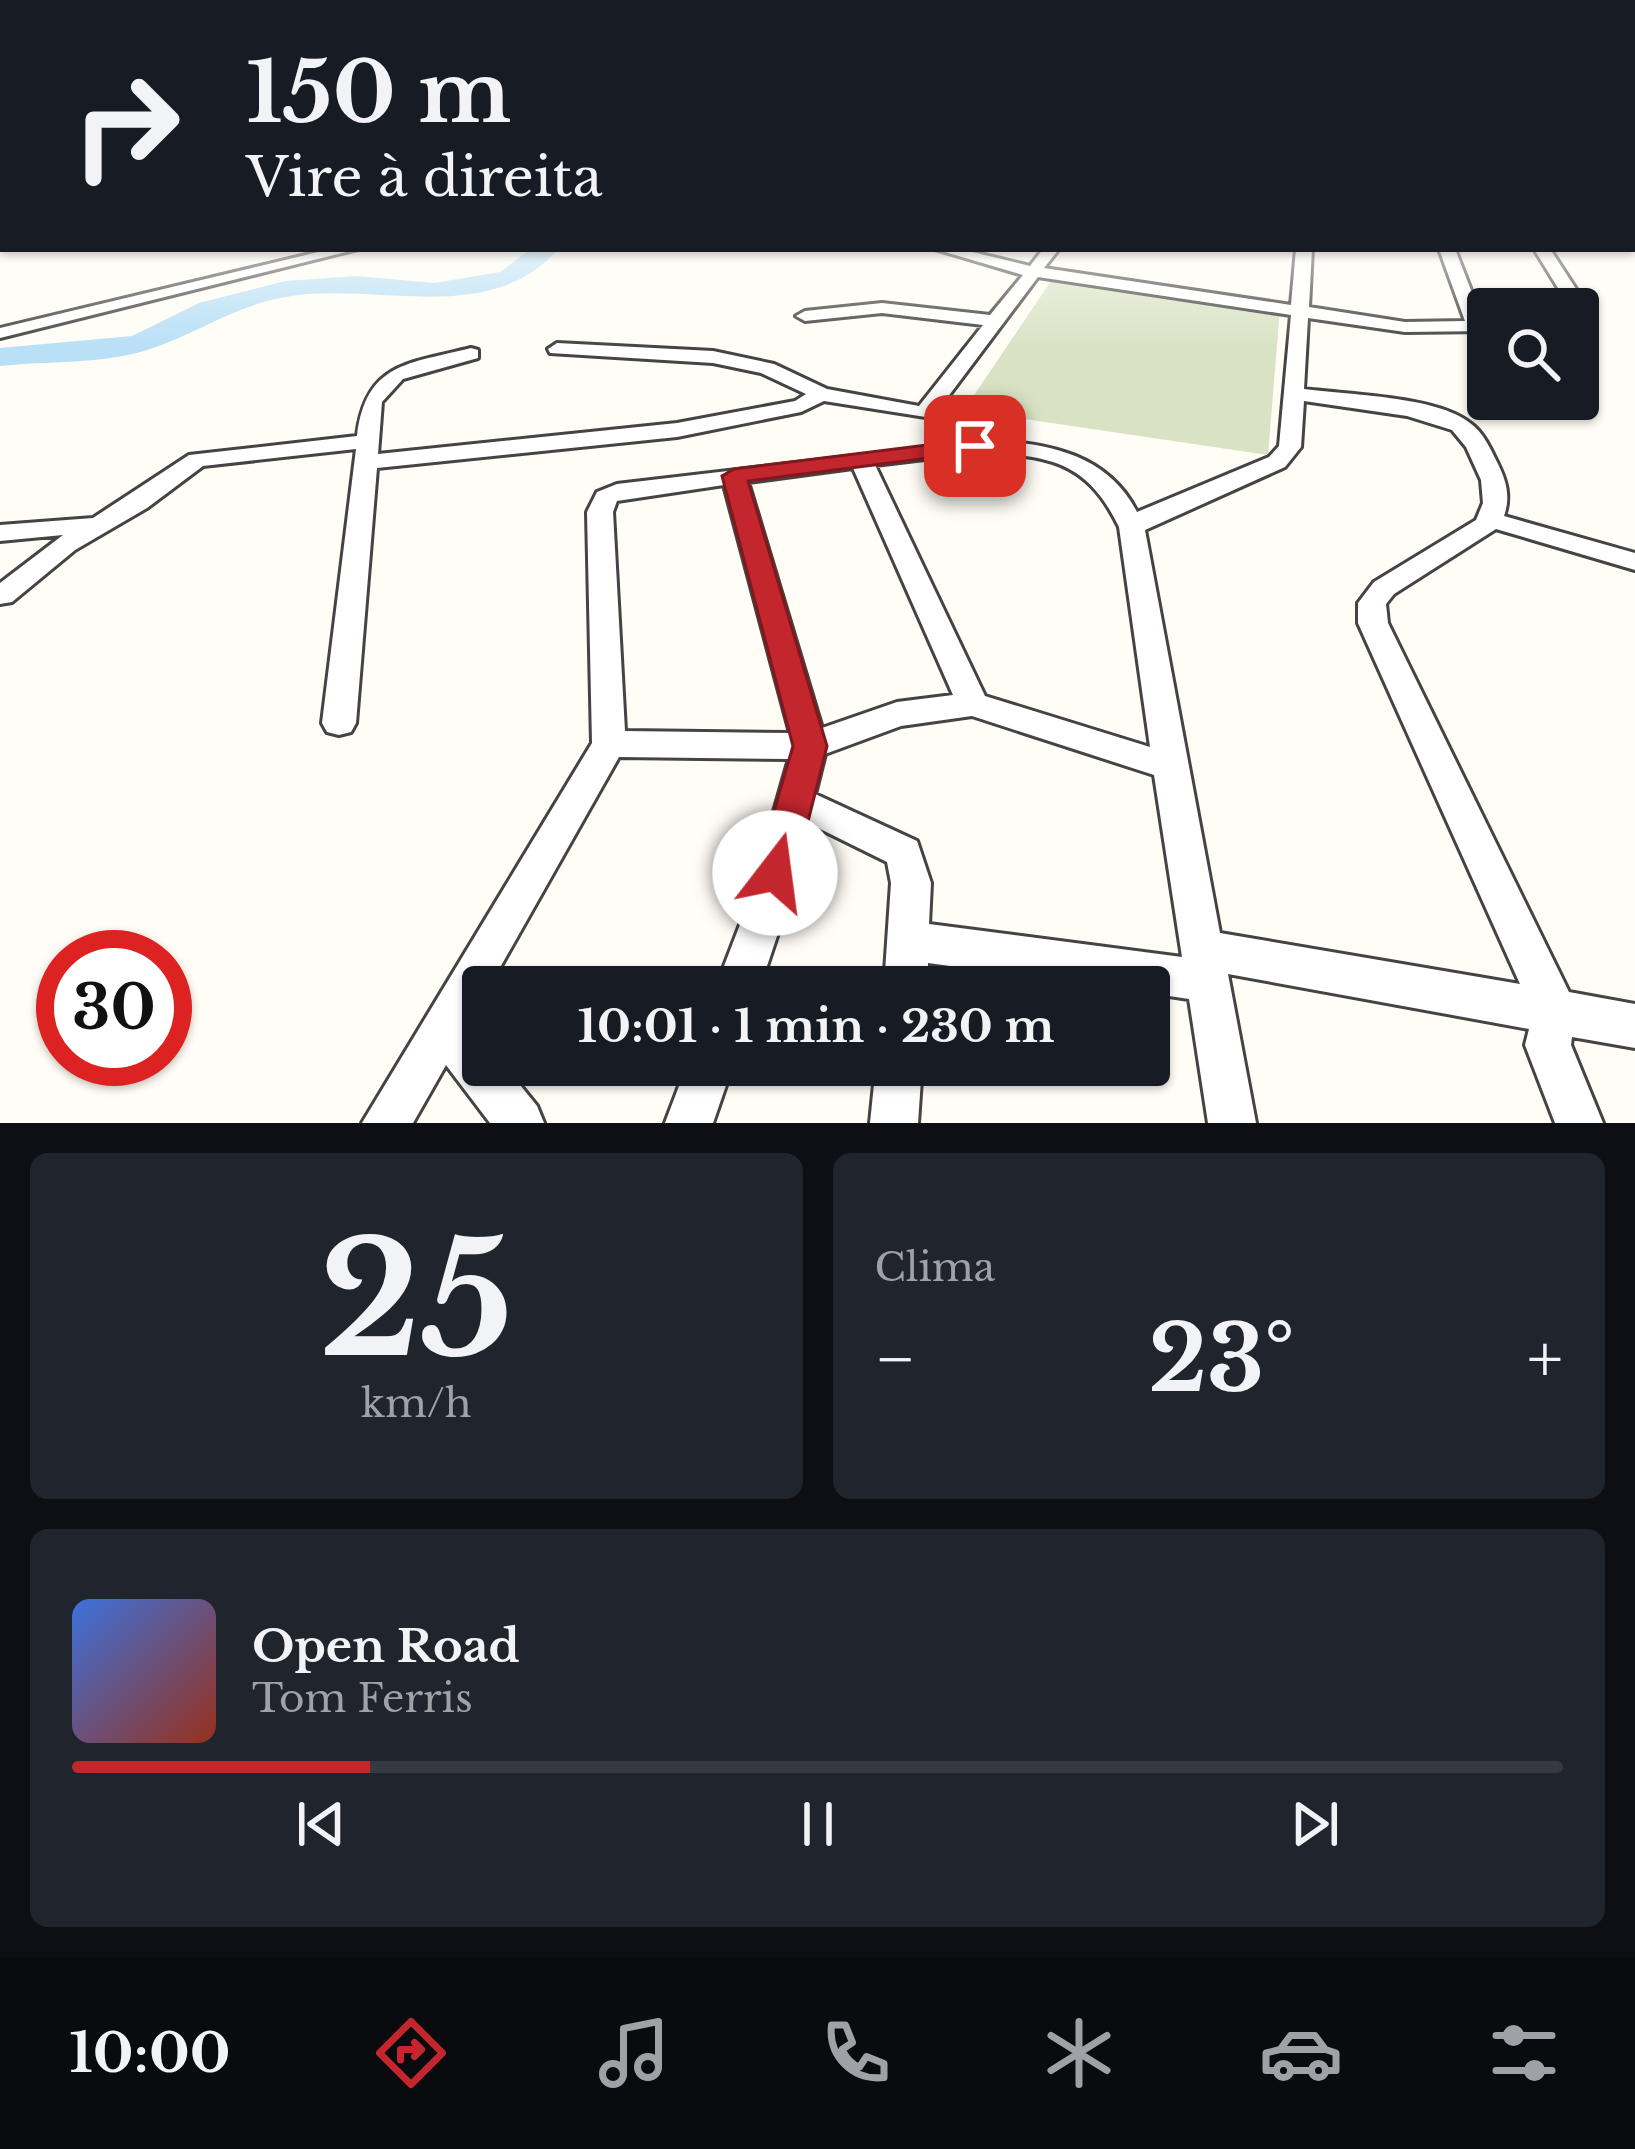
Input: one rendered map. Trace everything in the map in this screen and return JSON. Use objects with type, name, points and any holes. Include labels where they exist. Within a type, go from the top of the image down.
[{"type":"street","points":[[0,333],[338,252]]},
{"type":"street","points":[[955,252],[1030,271],[1405,327],[1467,327]]},
{"type":"street","points":[[557,349],[713,357],[767,368],[821,394],[924,413],[1048,252]]},
{"type":"street","points":[[1132,527],[1277,462],[1290,447],[1304,252]]},
{"type":"street","points":[[1448,252],[1467,294]]},
{"type":"street","points":[[1544,252],[1567,288]]},
{"type":"street","points":[[805,316],[883,308],[994,321]]},
{"type":"street","points":[[339,723],[372,401],[380,387],[411,369],[471,354]]},
{"type":"street","points":[[2,596],[99,524],[207,457],[368,452],[677,430],[801,406],[821,394]]},
{"type":"street","points":[[1296,394],[1456,423],[1476,446],[1497,491],[1491,520],[1481,531],[1384,588],[1372,603],[1373,623],[1555,1012],[1548,1046],[1579,1123]]},
{"type":"street","points":[[386,1123],[609,744],[600,512],[606,497],[617,490],[975,446],[1017,447],[1084,469],[1108,485],[1132,527],[1232,1123]]},
{"type":"street","points":[[862,461],[973,704]]},
{"type":"street","points":[[734,476],[810,746],[766,909],[746,966]]},
{"type":"street","points":[[1491,520],[1635,562]]},
{"type":"street","points":[[0,533],[99,524]]},
{"type":"street","points":[[609,744],[810,746],[897,714],[973,704],[1171,767]]},
{"type":"street","points":[[795,801],[904,853],[910,862],[908,966]]},
{"type":"street","points":[[910,940],[1208,965],[1635,1027]]},
{"type":"street","points":[[443,1025],[520,1123]]},
{"type":"street","points":[[689,1123],[702,1086]]},
{"type":"street","points":[[894,1123],[897,1086]]},
{"type":"green space","points":[[1053,278],[1280,309],[1268,455],[964,410]]},
{"type":"waterway","points":[[0,357],[136,344],[172,331],[209,309],[285,289],[357,284],[434,291],[508,278],[542,252]]},
{"type":"route","points":[[775,873],[810,746],[734,476],[975,446]]}]
